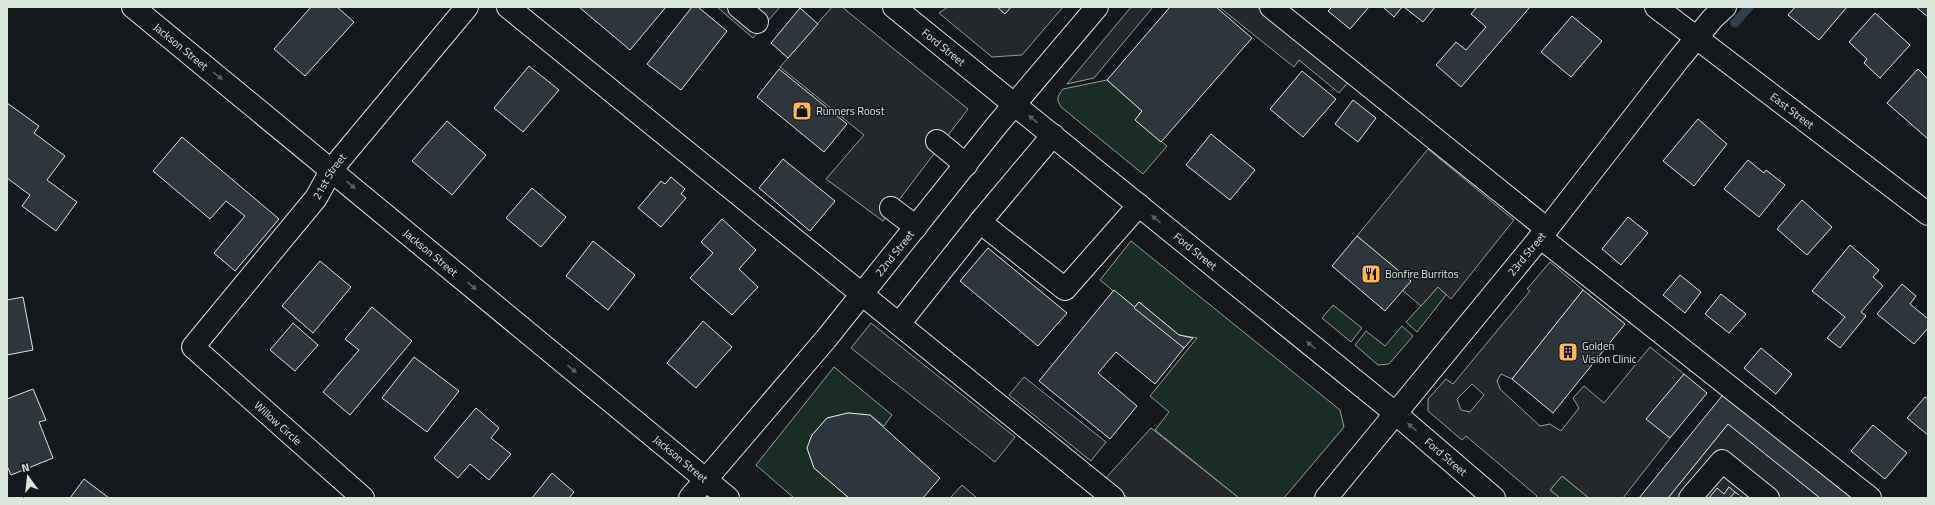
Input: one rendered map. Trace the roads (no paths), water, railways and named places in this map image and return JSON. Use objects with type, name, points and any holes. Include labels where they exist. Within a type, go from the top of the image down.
[{"type":"street","name":"Jackson Street","points":[[133,7],[332,169],[728,498]]},
{"type":"street","name":"21st Street","points":[[193,347],[316,198],[332,169],[468,7]]},
{"type":"street","points":[[508,7],[1113,498]]},
{"type":"street","points":[[739,7],[757,22]]},
{"type":"street","name":"Ford Street","points":[[894,7],[1395,413],[1494,498]]},
{"type":"street","name":"22nd Street","points":[[690,498],[862,294],[997,125],[1097,7]]},
{"type":"street","points":[[1271,7],[1543,233],[1870,498]]},
{"type":"street","name":"East Street","points":[[1656,7],[1928,214]]},
{"type":"street","name":"23rd Street","points":[[1326,498],[1543,233],[1697,37],[1725,7]]},
{"type":"street","points":[[899,324],[980,222],[1053,135]]},
{"type":"street","points":[[937,141],[966,165]]},
{"type":"street","points":[[980,222],[1064,289],[1139,205]]},
{"type":"street","points":[[891,208],[916,228]]},
{"type":"street","name":"Willow Circle","points":[[193,347],[363,498]]},
{"type":"street","points":[[1690,498],[1722,461],[1768,498]]},
{"type":"waterway","points":[[1735,23],[1749,7]]},
{"type":"place","name":"Runners Roost","points":[[802,111]]},
{"type":"place","name":"Bonfire Burritos","points":[[1371,274]]},
{"type":"place","name":"Golden Vision Clinic","points":[[1568,352]]}]
